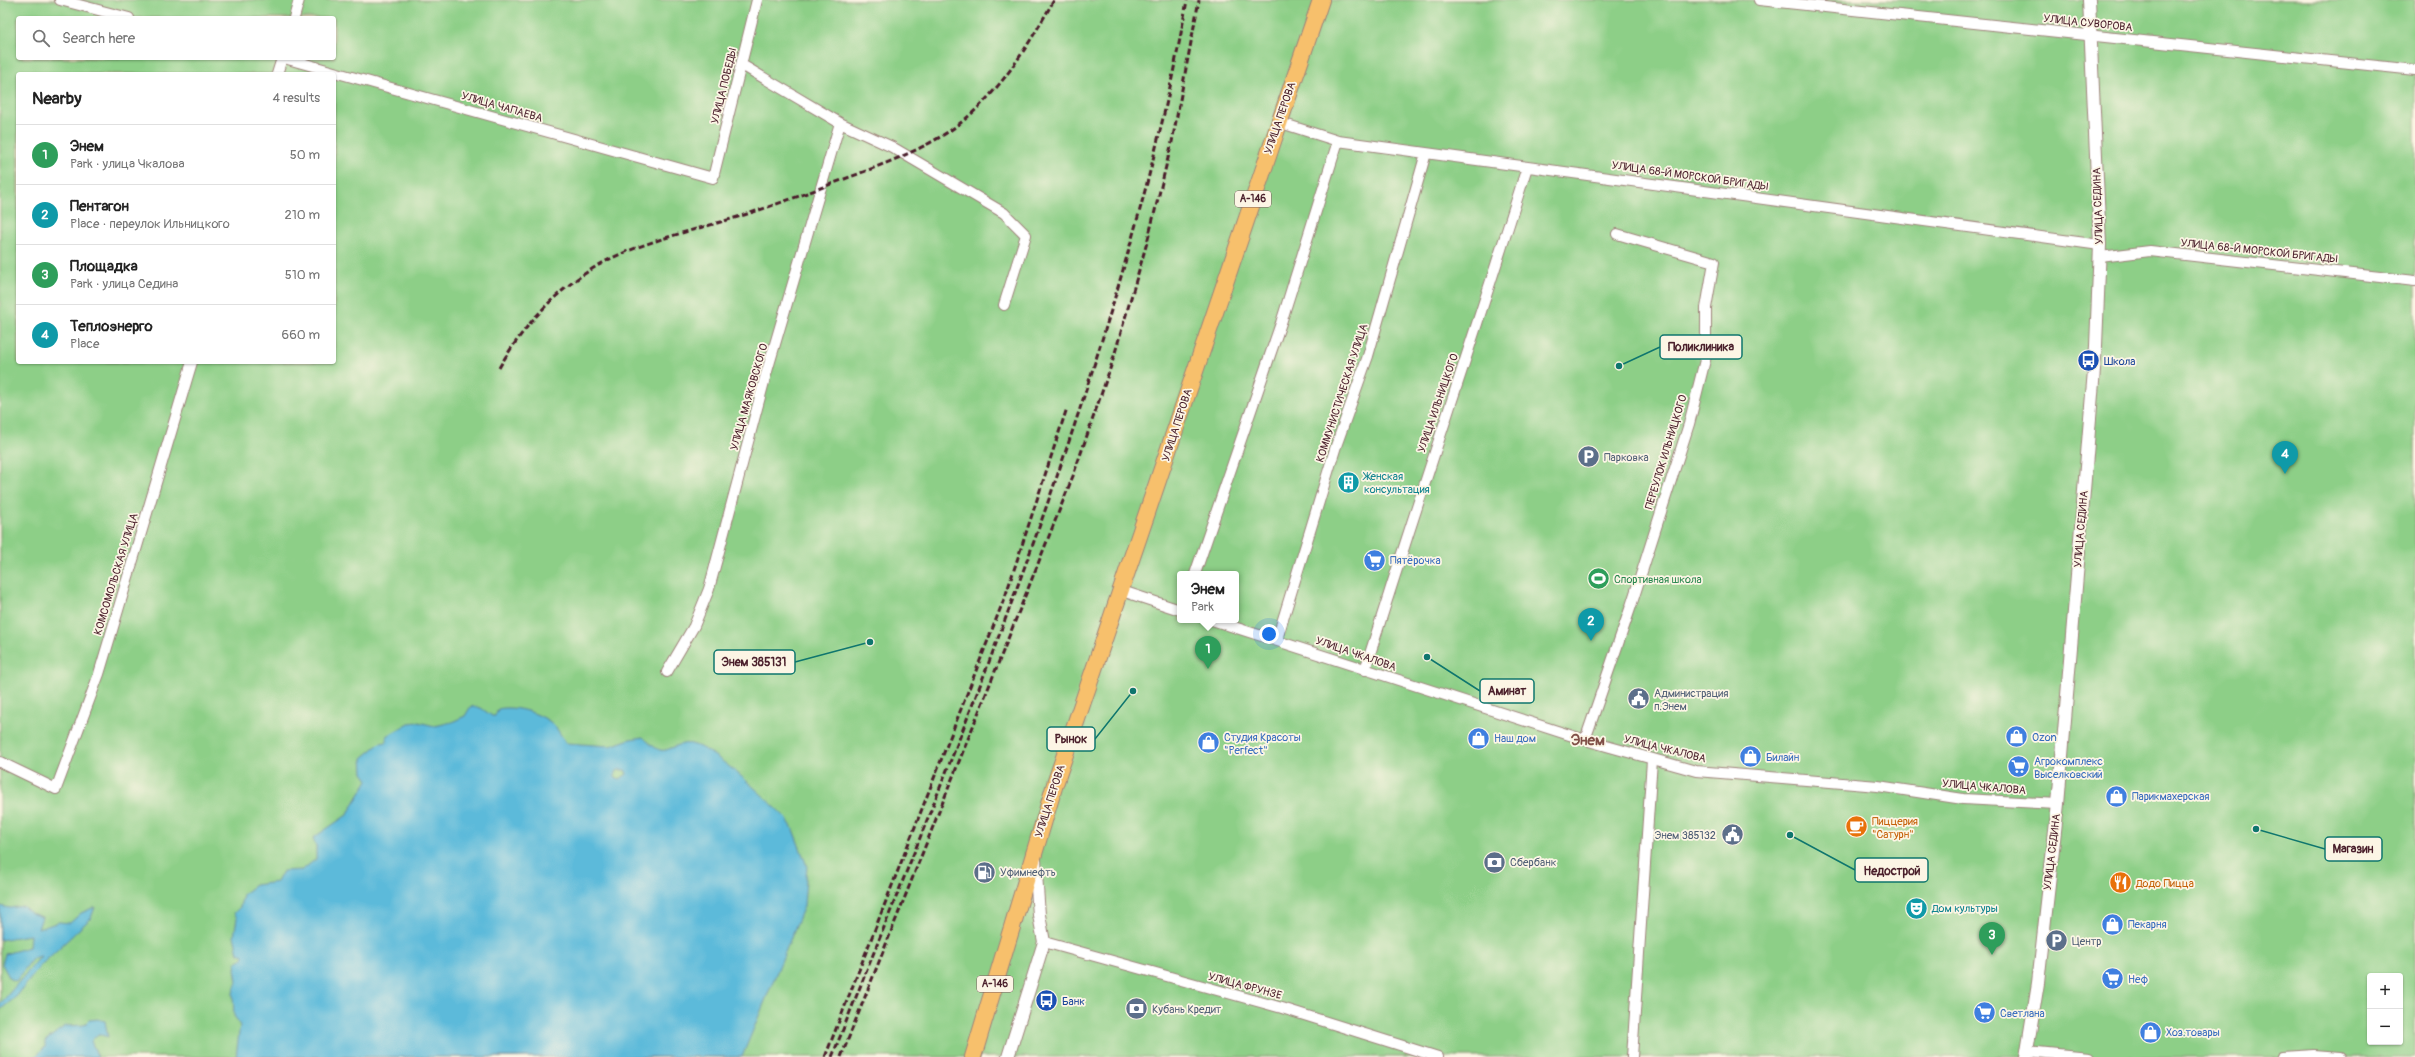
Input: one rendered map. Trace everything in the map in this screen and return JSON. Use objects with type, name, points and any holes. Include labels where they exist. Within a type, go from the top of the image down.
[{"type":"highway","name":"УЛИЦА ПЕРОВА","points":[[973,1057],[1034,851],[1278,122],[1321,0]]},
{"type":"street","points":[[60,0],[121,16]]},
{"type":"street","points":[[295,16],[299,0]]},
{"type":"street","name":"УЛИЦА ПОБЕДЫ","points":[[713,178],[757,0]]},
{"type":"street","name":"УЛИЦА СУВОРОВА","points":[[1759,0],[2415,70]]},
{"type":"street","name":"УЛИЦА СЕДИНА","points":[[2026,1054],[2038,983],[2058,804],[2096,346],[2100,244],[2089,0]]},
{"type":"street","points":[[278,72],[282,60]]},
{"type":"street","name":"УЛИЦА ЧАПАЕВА","points":[[290,60],[333,72]]},
{"type":"street","points":[[742,65],[840,123],[892,147],[1004,213],[1026,235],[1004,305]]},
{"type":"street","name":"УЛИЦА ЧАПАЕВА","points":[[336,73],[713,178]]},
{"type":"street","name":"УЛИЦА 68-Й МОРСКОЙ БРИГАДЫ","points":[[1278,122],[1338,141],[2100,244]]},
{"type":"street","name":"УЛИЦА МАЯКОВСКОГО","points":[[667,672],[694,626],[709,589],[765,378],[840,123]]},
{"type":"street","points":[[1196,571],[1281,323],[1338,141]]},
{"type":"street","name":"КОММУНИСТИЧЕСКАЯ УЛИЦА","points":[[1277,639],[1336,446],[1368,356],[1426,153]]},
{"type":"street","name":"УЛИЦА ИЛЬНИЦКОГО","points":[[1365,670],[1407,533],[1484,305],[1527,167]]},
{"type":"street","name":"ПЕРЕУЛОК ИЛЬНИЦКОГО","points":[[1585,740],[1631,606],[1689,424],[1706,356],[1706,308],[1714,262],[1617,234]]},
{"type":"street","name":"УЛИЦА 68-Й МОРСКОЙ БРИГАДЫ","points":[[2100,257],[2150,251],[2415,281]]},
{"type":"street","name":"КОМСОМОЛЬСКАЯ УЛИЦА","points":[[0,762],[56,789],[99,674],[191,364]]},
{"type":"street","points":[[1122,591],[1177,609]]},
{"type":"street","name":"УЛИЦА ЧКАЛОВА","points":[[1222,623],[1277,639],[1365,670],[1585,740],[1652,760],[1696,771],[1878,786],[1963,799],[2058,804]]},
{"type":"street","points":[[1632,1057],[1652,760]]},
{"type":"street","name":"УЛИЦА ПЕРОВА","points":[[1008,1057],[1044,942],[1037,902],[1034,851]]},
{"type":"street","name":"УЛИЦА ФРУНЗЕ","points":[[1044,942],[1282,1008],[1438,1057]]},
{"type":"street","points":[[2026,1054],[2088,1057]]},
{"type":"street","points":[[2282,1057],[2316,1055],[2341,1057]]},
{"type":"green space","name":"Энем","points":[[0,0],[2415,0],[2415,1057],[0,1057]]},
{"type":"water","points":[[471,706],[481,708],[492,716],[495,716],[498,709],[504,708],[527,711],[542,717],[554,725],[566,743],[610,746],[630,739],[643,737],[660,750],[667,750],[684,744],[695,745],[717,757],[730,767],[755,788],[786,818],[792,827],[807,866],[804,906],[742,1057],[236,1057],[240,1024],[234,1016],[233,993],[237,981],[235,969],[236,962],[243,958],[244,955],[238,953],[234,936],[237,918],[234,913],[240,907],[243,894],[255,885],[277,882],[283,871],[302,870],[316,859],[316,846],[313,838],[347,815],[368,780],[363,773],[362,758],[380,743],[387,742],[387,736],[409,723],[418,722],[435,726],[452,722],[465,716]],"holes":[[[625,770],[627,774],[620,779],[615,777],[615,772]]]},
{"type":"water","points":[[0,906],[10,908],[23,906],[31,913],[42,917],[38,929],[59,922],[70,923],[81,913],[95,907],[91,918],[41,965],[17,996],[0,1010],[0,1004],[41,956],[33,958],[16,981],[10,979],[2,964],[5,954],[29,947],[30,935],[0,940]]},
{"type":"water","points":[[98,1019],[105,1021],[108,1037],[98,1034],[91,1041],[98,1057],[35,1057],[45,1047],[45,1041],[65,1026],[84,1025],[89,1020]]},
{"type":"railway","points":[[499,368],[510,350],[536,316],[567,287],[602,263],[636,248],[729,220],[858,174],[912,152],[939,138],[963,121],[1003,80],[1025,49],[1054,0]]},
{"type":"railway","points":[[832,1057],[1004,623],[1067,448],[1096,359],[1136,226],[1159,136],[1179,46],[1187,0]]},
{"type":"railway","points":[[841,1057],[1073,476],[1112,363],[1148,239],[1172,142],[1199,0]]},
{"type":"railway","points":[[825,1057],[1006,594],[1067,408]]},
{"type":"place","name":"Школа","points":[[2088,361]]},
{"type":"place","name":"Поликлиника","points":[[1619,366]]},
{"type":"place","name":"Парковка","points":[[1588,457]]},
{"type":"place","name":"Теплоэнерго","points":[[2285,474]]},
{"type":"place","name":"Женская консультация","points":[[1349,482]]},
{"type":"place","name":"Пятёрочка","points":[[1374,560]]},
{"type":"place","name":"Спортивная школа","points":[[1599,579]]},
{"type":"place","name":"Пентагон","points":[[1591,641]]},
{"type":"place","name":"Энем 385131","points":[[870,642]]},
{"type":"place","name":"Аминат","points":[[1427,657]]},
{"type":"place","name":"Энем","points":[[1208,669]]},
{"type":"place","name":"Рынок","points":[[1133,691]]},
{"type":"place","name":"Администрация п.Энем","points":[[1639,699]]},
{"type":"place","name":"Ozon","points":[[2017,737]]},
{"type":"place","name":"Наш дом","points":[[1479,738]]},
{"type":"place","name":"Студия Красоты \"Perfect\"","points":[[1209,743]]},
{"type":"place","name":"Билайн","points":[[1750,757]]},
{"type":"place","name":"Агрокомплекс Выселковский","points":[[2018,767]]},
{"type":"place","name":"Парикмахерская","points":[[2116,796]]},
{"type":"place","name":"Пиццерия \"Сатурн\"","points":[[1856,827]]},
{"type":"place","name":"Магазин","points":[[2256,829]]},
{"type":"place","name":"Энем 385132","points":[[1732,835]]},
{"type":"place","name":"Недострой","points":[[1790,835]]},
{"type":"place","name":"Сбербанк","points":[[1495,862]]},
{"type":"place","name":"Уфимнефть","points":[[985,872]]},
{"type":"place","name":"Додо Пицца","points":[[2120,883]]},
{"type":"place","name":"Дом культуры","points":[[1917,908]]},
{"type":"place","name":"Пекарня","points":[[2113,924]]},
{"type":"place","name":"Центр","points":[[2057,941]]},
{"type":"place","name":"Площадка","points":[[1992,955]]},
{"type":"place","name":"Неф","points":[[2113,979]]},
{"type":"place","name":"Банк","points":[[1046,1001]]},
{"type":"place","name":"Кубань Кредит","points":[[1136,1009]]},
{"type":"place","name":"Светлана","points":[[1985,1013]]},
{"type":"place","name":"Хоз.товары","points":[[2151,1032]]},
{"type":"district","name":"Энем","points":[[1588,740]]}]
